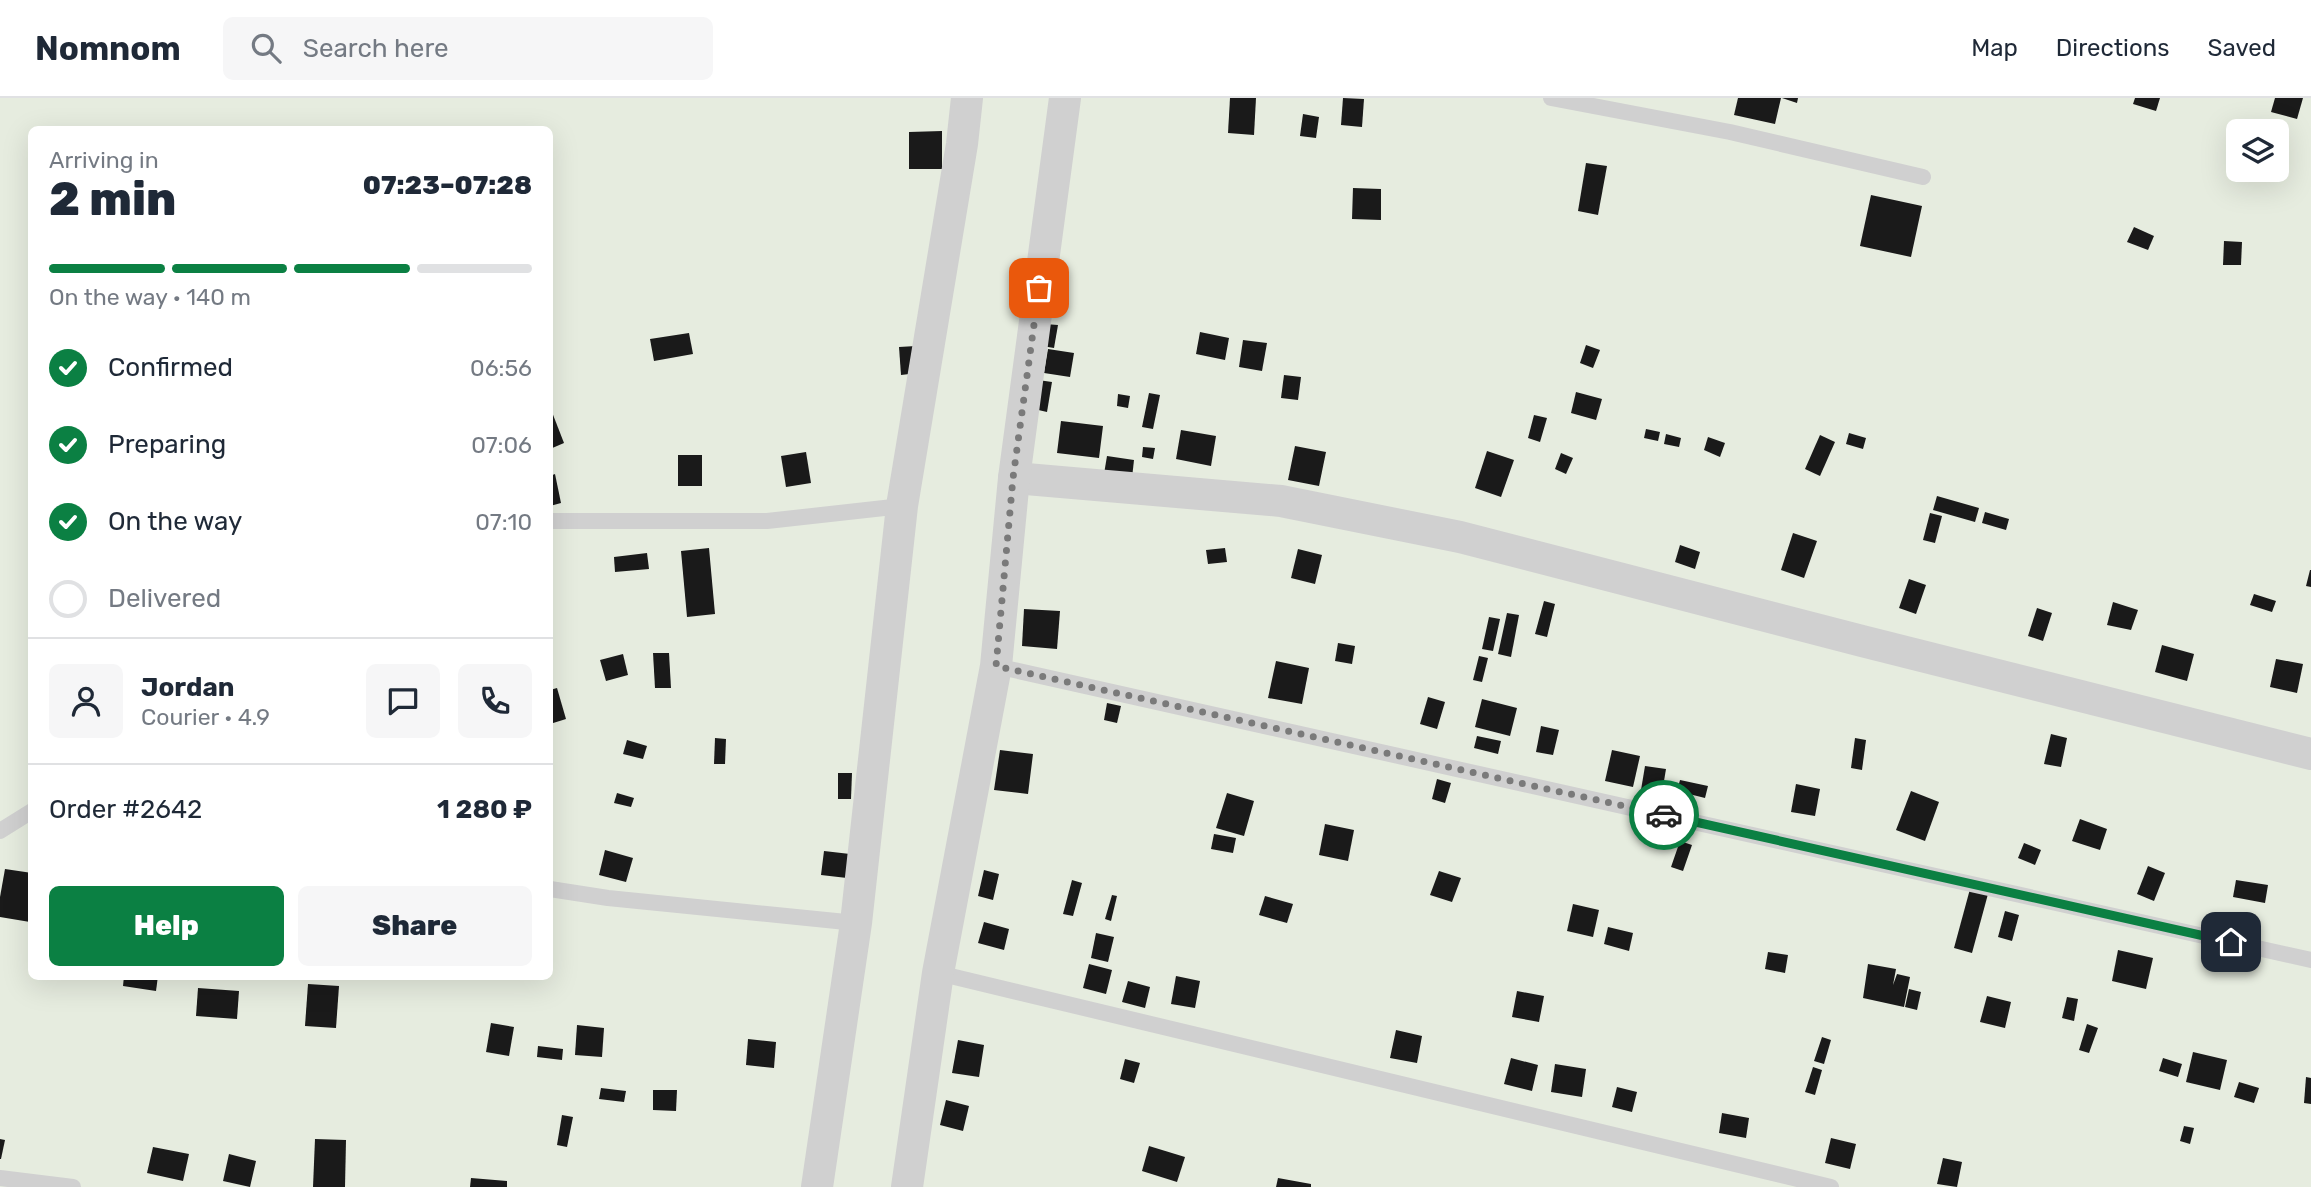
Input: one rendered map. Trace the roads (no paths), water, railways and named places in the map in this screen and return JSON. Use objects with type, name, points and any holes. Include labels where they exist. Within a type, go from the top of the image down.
[{"type":"street","points":[[817,1187],[856,923],[902,506],[960,158],[967,98]]},
{"type":"street","points":[[907,1187],[938,974],[996,666],[1013,478],[1065,98]]},
{"type":"street","points":[[1013,478],[1281,501],[1460,537],[2311,754]]},
{"type":"lane","points":[[1551,98],[1730,132],[1923,177]]},
{"type":"lane","points":[[553,521],[766,521],[902,506]]},
{"type":"lane","points":[[996,666],[2311,960]]},
{"type":"lane","points":[[0,831],[28,814]]},
{"type":"lane","points":[[553,889],[608,898],[856,923]]},
{"type":"lane","points":[[938,974],[1830,1187]]},
{"type":"lane","points":[[0,1178],[73,1187]]}]
